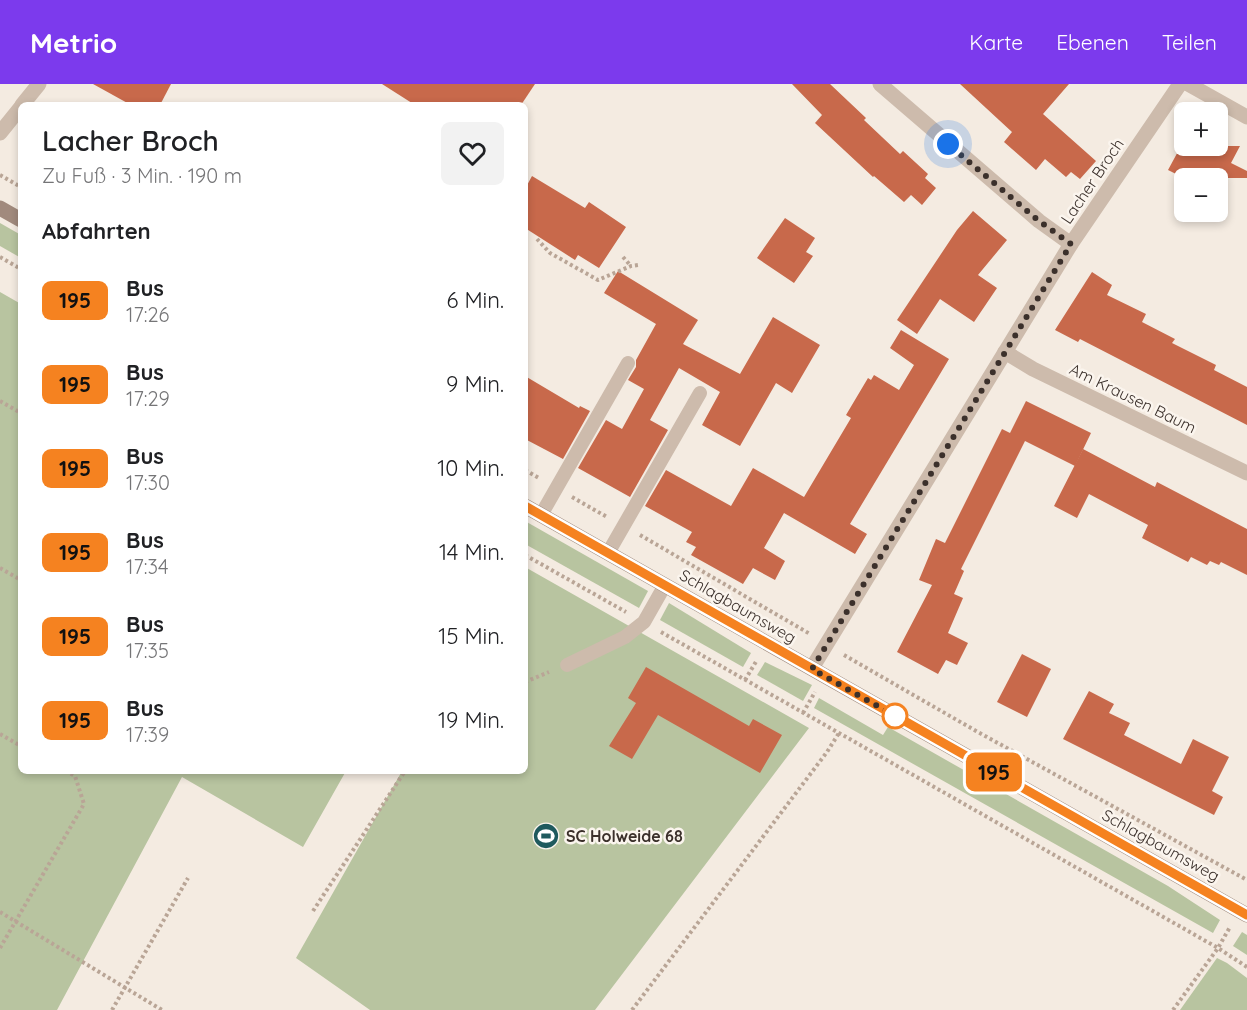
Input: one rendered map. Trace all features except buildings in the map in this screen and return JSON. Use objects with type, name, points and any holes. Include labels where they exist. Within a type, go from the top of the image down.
[{"type":"main road","points":[[0,208],[18,218]]},
{"type":"main road","name":"Schlagbaumsweg","points":[[528,508],[1247,915]]},
{"type":"street","points":[[25,102],[39,84]]},
{"type":"street","points":[[880,84],[1039,221],[1071,244]]},
{"type":"street","name":"Lacher Broch","points":[[812,669],[1071,244],[1180,84]]},
{"type":"street","points":[[1188,84],[1247,117]]},
{"type":"street","points":[[0,133],[18,111]]},
{"type":"street","name":"Am Krausen Baum","points":[[1005,352],[1033,369],[1247,473]]},
{"type":"lane","points":[[541,515],[628,363]]},
{"type":"lane","points":[[608,553],[700,393]]},
{"type":"lane","points":[[567,665],[625,637],[644,622],[665,585]]},
{"type":"path","points":[[0,183],[2,176],[18,185]]},
{"type":"path","points":[[537,239],[550,253],[598,280],[638,265]]},
{"type":"path","points":[[0,257],[18,267]]},
{"type":"path","points":[[622,258],[631,266]]},
{"type":"path","points":[[0,401],[18,411]]},
{"type":"path","points":[[528,472],[866,669],[1247,880]]},
{"type":"path","points":[[528,557],[1218,948],[1247,967]]},
{"type":"path","points":[[0,568],[18,578]]},
{"type":"path","points":[[528,681],[567,665]]},
{"type":"path","points":[[632,1010],[839,733]]},
{"type":"path","points":[[0,734],[18,744]]},
{"type":"path","points":[[0,948],[84,804],[75,776],[71,774]]},
{"type":"path","points":[[314,911],[403,774]]},
{"type":"path","points":[[112,1010],[188,878]]},
{"type":"path","points":[[0,912],[162,1010]]},
{"type":"path","points":[[1173,1010],[1218,948]]},
{"type":"green space","points":[[0,223],[18,233],[18,256],[0,246]]},
{"type":"green space","points":[[0,292],[18,302],[18,774],[344,774],[303,847],[182,777],[57,1010],[0,1010]]},
{"type":"green space","points":[[528,523],[648,591],[639,608],[528,546]]},
{"type":"green space","name":"SC Holweide 68","points":[[528,569],[809,728],[595,1010],[370,1010],[296,958],[400,774],[528,774]]},
{"type":"green space","points":[[669,603],[751,653],[743,667],[660,620]]},
{"type":"green space","points":[[765,662],[812,685],[803,701],[757,675]]},
{"type":"green space","points":[[819,698],[883,735],[888,727],[1168,886],[1220,920],[1213,933],[814,708]]},
{"type":"green space","points":[[1242,932],[1247,935],[1247,955],[1233,946]]},
{"type":"green space","points":[[1217,958],[1247,978],[1247,1010],[1180,1010]]},
{"type":"bus line","name":"195","points":[[528,508],[1247,915]]},
{"type":"place","name":"SC Holweide 68","points":[[546,836]]},
{"type":"route","points":[[895,716],[812,669],[1071,244],[1039,221],[948,144]]}]
